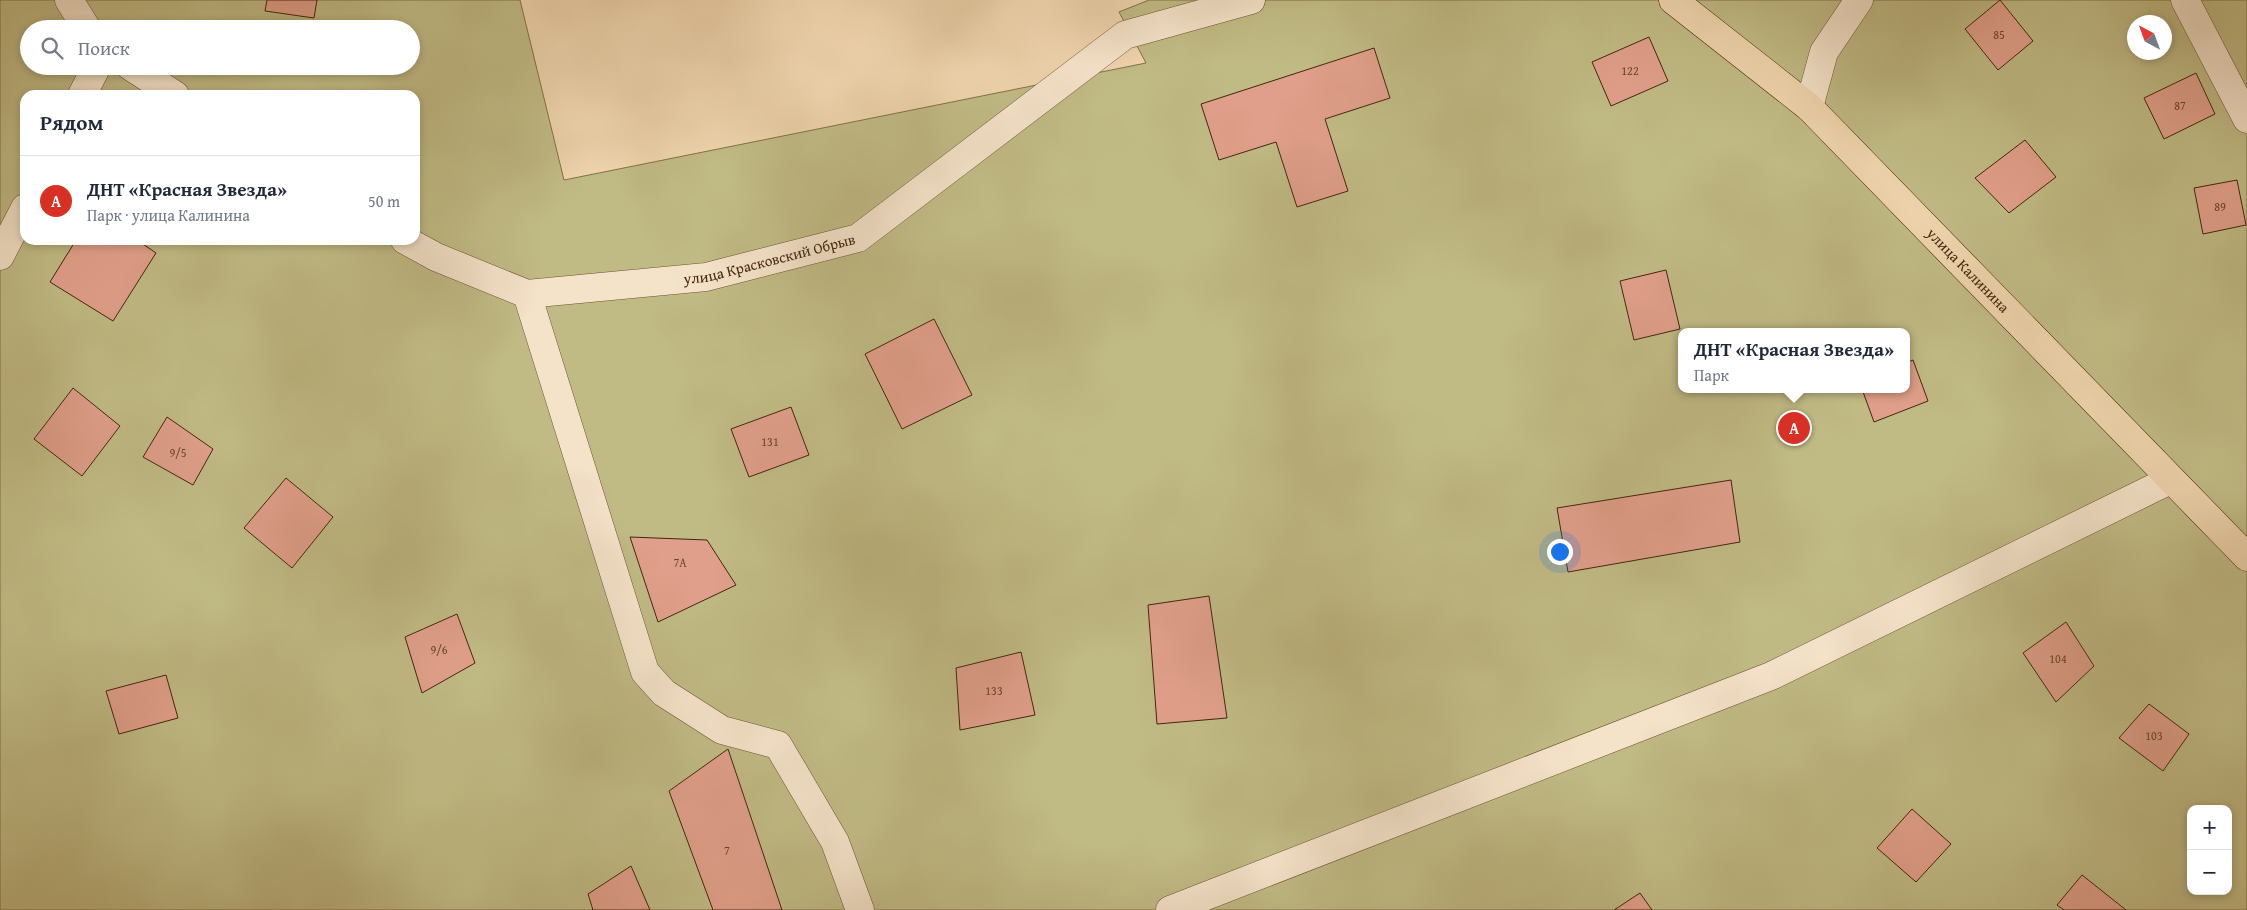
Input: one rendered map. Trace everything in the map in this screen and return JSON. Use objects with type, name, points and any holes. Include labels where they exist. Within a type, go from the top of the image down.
[{"type":"main road","name":"улица Калинина","points":[[1673,0],[1809,106],[2170,480],[2247,557]]},
{"type":"street","points":[[69,0],[81,20]]},
{"type":"street","name":"улица Красковский Обрыв","points":[[414,245],[436,257],[526,294],[706,277],[858,238],[1125,34],[1251,0]]},
{"type":"street","points":[[1809,106],[1824,52],[1859,0]]},
{"type":"street","points":[[2185,0],[2247,118]]},
{"type":"street","points":[[85,90],[92,75]]},
{"type":"street","points":[[144,75],[167,90]]},
{"type":"street","points":[[0,256],[20,218]]},
{"type":"street","points":[[526,294],[646,672],[664,694],[722,730],[778,745],[836,842],[860,910]]},
{"type":"street","points":[[1170,910],[1771,676],[2170,480]]},
{"type":"shaded area","points":[[0,0],[520,0],[564,180],[1146,63],[1119,12],[1149,0],[2247,0],[2247,910],[0,910]]},
{"type":"building","points":[[267,0],[317,0],[314,18],[265,11]]},
{"type":"building","points":[[2000,0],[2033,41],[1998,70],[1965,29]]},
{"type":"building","points":[[1649,37],[1668,81],[1611,106],[1592,62]]},
{"type":"building","points":[[1374,48],[1390,98],[1325,119],[1348,191],[1297,207],[1276,142],[1219,160],[1201,104]]},
{"type":"building","points":[[2196,73],[2215,114],[2164,139],[2144,98]]},
{"type":"building","points":[[2025,140],[2056,177],[2009,213],[1975,178]]},
{"type":"building","points":[[2237,180],[2246,225],[2203,234],[2194,188]]},
{"type":"building","points":[[73,245],[144,245],[156,253],[113,321],[50,282]]},
{"type":"building","points":[[1666,270],[1680,328],[1634,340],[1620,281]]},
{"type":"building","points":[[934,319],[972,395],[902,429],[865,354]]},
{"type":"building","points":[[1913,360],[1928,401],[1874,422],[1863,393],[1910,393],[1910,361]]},
{"type":"building","points":[[73,388],[120,426],[82,476],[34,439]]},
{"type":"building","points":[[791,407],[809,455],[749,477],[731,429]]},
{"type":"building","points":[[167,417],[213,449],[193,485],[143,457]]},
{"type":"building","points":[[286,478],[333,517],[292,568],[244,528]]},
{"type":"building","points":[[1731,480],[1740,542],[1568,572],[1557,508]]},
{"type":"building","points":[[630,537],[707,540],[736,585],[658,622]]},
{"type":"building","points":[[1209,596],[1227,718],[1157,724],[1148,605]]},
{"type":"building","points":[[457,614],[475,663],[422,693],[405,637]]},
{"type":"building","points":[[2066,622],[2094,666],[2056,702],[2023,653]]},
{"type":"building","points":[[1021,652],[1035,715],[960,730],[956,668]]},
{"type":"building","points":[[166,675],[178,718],[119,734],[106,691]]},
{"type":"building","points":[[2149,704],[2189,734],[2163,771],[2119,738]]},
{"type":"building","points":[[728,749],[782,910],[713,910],[669,791]]},
{"type":"building","points":[[1912,809],[1951,844],[1916,882],[1877,848]]},
{"type":"building","points":[[631,866],[650,910],[593,910],[588,894]]},
{"type":"building","points":[[2082,875],[2126,910],[2064,910],[2057,905]]},
{"type":"building","points":[[1640,893],[1652,910],[1614,910]]},
{"type":"place","name":"ДНТ «Красная Звезда»","points":[[1794,428]]}]
